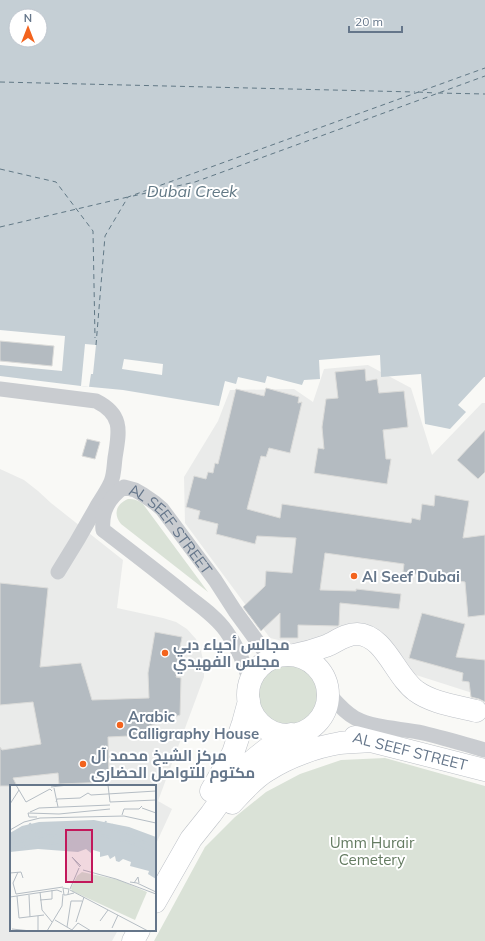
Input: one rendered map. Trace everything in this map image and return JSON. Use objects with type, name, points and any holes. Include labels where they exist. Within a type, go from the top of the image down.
[{"type":"street","points":[[0,390],[96,401],[105,406],[112,413],[117,422],[119,429],[111,481],[91,518],[58,572]]},
{"type":"street","name":"AL SEEF STREET","points":[[249,692],[246,669],[241,655],[226,630],[216,619],[104,530],[102,522],[104,513],[109,502],[117,492],[124,487],[135,490],[148,497],[162,509],[215,580],[235,611],[270,659]]},
{"type":"street","points":[[156,900],[190,839],[203,804],[233,754],[243,723],[254,673],[261,665],[270,659],[315,650],[345,636],[356,634],[367,636],[377,642],[404,679],[417,692],[434,700],[476,711]]},
{"type":"street","points":[[249,692],[250,707],[261,724],[270,730],[280,734],[291,734],[302,732],[311,727],[323,714],[326,706],[326,664],[331,648],[336,641]]},
{"type":"street","points":[[294,655],[302,657],[319,670],[327,687]]},
{"type":"street","name":"AL SEEF STREET","points":[[327,687],[344,710],[365,722],[380,727],[423,733],[485,750]]},
{"type":"street","name":"AL SEEF STREET","points":[[311,727],[485,770]]},
{"type":"street","points":[[190,839],[211,814],[245,767],[271,746],[291,734]]},
{"type":"street","points":[[190,839],[208,826],[251,783],[267,770],[288,758],[311,750],[338,744],[370,741]]},
{"type":"street","points":[[133,941],[138,931]]},
{"type":"shaded area","name":"Al Seef Dubai","points":[[368,365],[411,388],[432,455],[482,403],[485,403],[485,697],[416,675],[362,628],[295,644],[270,638],[185,523],[184,477],[218,421],[230,390],[294,389],[313,402],[324,369]]},
{"type":"shaded area","points":[[0,469],[24,480],[123,560],[117,608],[163,618],[176,622],[187,629],[196,639],[201,651],[204,664],[204,677],[158,801],[172,809],[156,844],[156,785],[10,785],[10,931],[117,931],[112,941],[0,941]]},
{"type":"green space","points":[[128,499],[136,500],[143,504],[208,592],[121,524],[117,517],[118,506]]},
{"type":"green space","points":[[288,660],[301,663],[312,670],[319,681],[322,694],[319,707],[312,718],[301,725],[288,728],[275,725],[264,718],[257,707],[254,694],[257,681],[264,670],[275,663]]},
{"type":"green space","name":"Umm Hurair Cemetery","points":[[385,758],[485,786],[485,941],[154,941],[205,847],[235,817],[266,792],[300,774],[341,760]]},
{"type":"water","name":"Dubai Creek","points":[[0,0],[485,0],[485,377],[458,405],[466,412],[450,429],[425,424],[421,374],[381,377],[380,355],[319,360],[320,379],[304,380],[302,385],[267,376],[265,383],[238,377],[236,384],[225,381],[219,406],[123,390],[0,376]]},
{"type":"pier","points":[[0,330],[65,336],[62,371],[0,365]]},
{"type":"pier","points":[[85,344],[96,345],[93,374],[91,374],[89,387],[81,386]]},
{"type":"pier","points":[[124,359],[163,364],[162,375],[122,369]]},
{"type":"building","points":[[0,341],[54,346],[52,366],[0,361]]},
{"type":"building","points":[[365,369],[366,381],[377,379],[379,393],[404,391],[408,427],[383,430],[386,459],[391,459],[387,484],[314,473],[318,448],[324,449],[322,427],[326,399],[338,398],[335,372]]},
{"type":"building","points":[[266,388],[299,397],[298,403],[302,402],[290,453],[269,448],[266,457],[261,456],[247,509],[280,518],[282,504],[411,523],[412,518],[420,520],[422,504],[434,506],[435,495],[469,501],[463,538],[485,535],[485,615],[468,617],[465,582],[403,572],[404,564],[325,553],[320,590],[356,591],[356,589],[401,594],[399,609],[340,603],[338,626],[298,625],[298,638],[280,638],[280,613],[261,631],[243,607],[265,586],[266,571],[292,573],[296,538],[257,536],[255,544],[216,534],[218,524],[198,519],[200,511],[186,507],[194,476],[206,479],[208,472],[213,473],[215,463],[218,464],[236,389],[264,396]]},
{"type":"building","points":[[485,430],[485,472],[478,479],[457,460]]},
{"type":"building","points":[[87,439],[100,442],[95,459],[82,456]]},
{"type":"building","points":[[0,583],[48,588],[40,667],[81,663],[92,700],[149,698],[148,673],[155,632],[182,637],[175,673],[177,674],[176,677],[181,678],[180,715],[149,726],[149,735],[108,737],[109,782],[59,784],[58,773],[13,778],[16,785],[0,786],[0,747],[2,750],[41,744],[33,702],[0,705]]},
{"type":"building","points":[[422,613],[465,624],[456,657],[485,660],[485,702],[471,697],[469,682],[462,681],[463,673],[409,658]]},
{"type":"ferry route","points":[[96,345],[105,236],[128,197],[485,68]]},
{"type":"ferry route","points":[[133,196],[195,182],[485,76]]},
{"type":"ferry route","points":[[0,82],[415,92]]},
{"type":"ferry route","points":[[418,92],[435,93]]},
{"type":"ferry route","points":[[438,93],[485,94]]},
{"type":"ferry route","points":[[0,169],[56,182],[93,231],[95,338]]},
{"type":"ferry route","points":[[0,227],[128,197]]},
{"type":"place","name":"Al Seef Dubai","points":[[354,576]]},
{"type":"place","name":"مجالس أحياء دبي مجلس الفهيدي","points":[[165,653]]},
{"type":"place","name":"Arabic Calligraphy House","points":[[120,725]]},
{"type":"place","name":"مركز الشيخ محمد آل مكتوم للتواصل الحضارى","points":[[83,764]]}]
